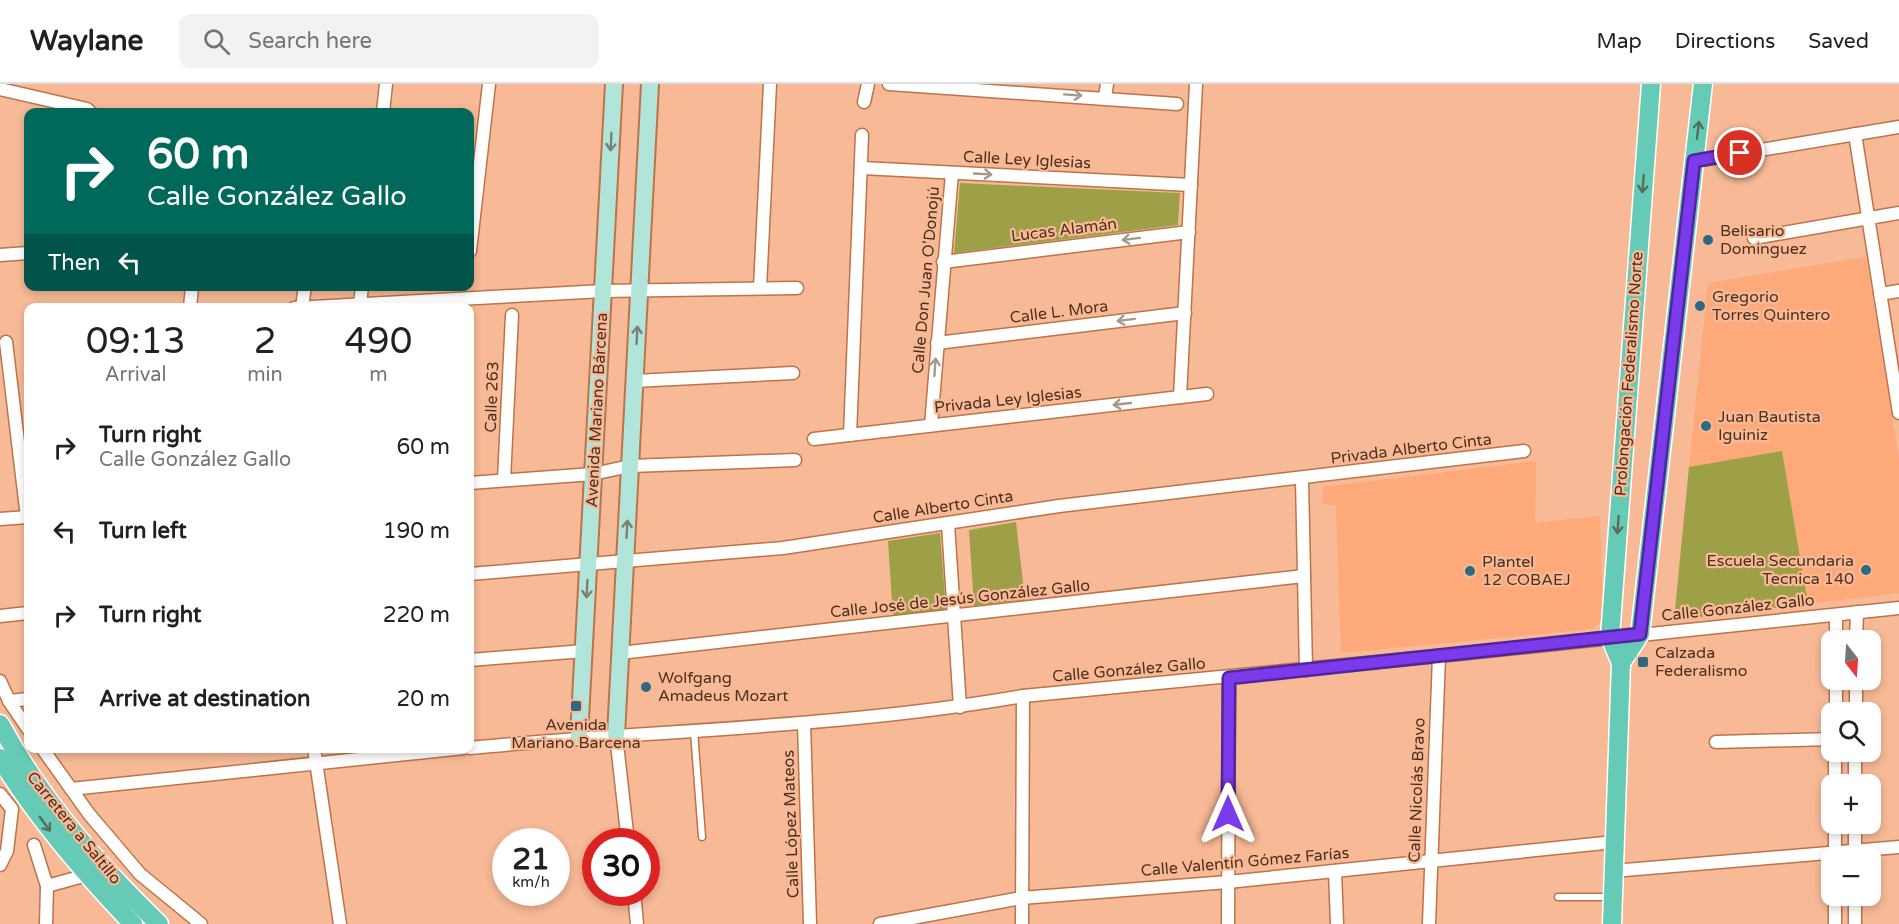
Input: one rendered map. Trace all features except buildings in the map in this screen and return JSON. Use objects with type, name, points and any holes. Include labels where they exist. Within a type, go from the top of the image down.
[{"type":"main road","name":"Prolongación Federalismo Norte","points":[[1612,924],[1621,663],[1610,637],[1651,84]]},
{"type":"main road","points":[[1621,663],[1640,634],[1703,84]]},
{"type":"main road","name":"Carretera a Saltillo","points":[[0,724],[37,785],[83,845],[159,924]]},
{"type":"main road","name":"Carretera a Saltillo","points":[[0,758],[20,791],[67,854],[133,924]]},
{"type":"street","points":[[383,108],[386,84]]},
{"type":"street","points":[[474,216],[489,84]]},
{"type":"street","name":"Avenida Mariano Bárcena","points":[[579,737],[614,84]]},
{"type":"street","points":[[626,828],[616,735],[650,84]]},
{"type":"street","points":[[760,288],[771,84]]},
{"type":"street","points":[[864,102],[868,84]]},
{"type":"street","points":[[889,84],[1106,97],[1177,104]]},
{"type":"street","points":[[1106,97],[1107,84]]},
{"type":"street","points":[[1180,397],[1196,84]]},
{"type":"street","points":[[0,89],[83,108]]},
{"type":"street","points":[[1694,161],[1899,127]]},
{"type":"street","points":[[1855,134],[1880,294],[1896,370],[1899,412]]},
{"type":"street","points":[[850,435],[862,135]]},
{"type":"street","name":"Calle Ley Iglesias","points":[[861,168],[1191,185]]},
{"type":"street","name":"Calle Don Juan O'Donojú","points":[[932,425],[943,261],[952,173]]},
{"type":"street","points":[[1754,238],[1899,213]]},
{"type":"street","name":"Lucas Alamán","points":[[943,261],[1189,232]]},
{"type":"street","points":[[0,255],[24,253]]},
{"type":"street","points":[[369,303],[465,292],[797,288]]},
{"type":"street","points":[[1880,294],[1899,291]]},
{"type":"street","name":"Calle L. Mora","points":[[937,343],[1185,313]]},
{"type":"street","name":"Calle 263","points":[[504,480],[512,315]]},
{"type":"street","points":[[6,342],[24,485]]},
{"type":"street","points":[[634,381],[793,373]]},
{"type":"street","name":"Privada Ley Iglesias","points":[[814,439],[1207,394]]},
{"type":"street","name":"Privada Alberto Cinta","points":[[1302,479],[1524,451]]},
{"type":"street","points":[[474,483],[593,474],[630,466],[795,460]]},
{"type":"street","points":[[1302,479],[1306,670]]},
{"type":"street","name":"Calle Alberto Cinta","points":[[474,574],[783,549],[1059,507],[1302,479]]},
{"type":"street","points":[[0,519],[24,517]]},
{"type":"street","points":[[948,524],[960,707]]},
{"type":"street","name":"Calle José de Jesús González Gallo","points":[[620,653],[1304,576]]},
{"type":"street","name":"Calle González Gallo","points":[[474,748],[579,737],[804,723],[960,707],[1023,696],[1229,678],[1899,608]]},
{"type":"street","points":[[1856,630],[1857,612]]},
{"type":"street","points":[[0,616],[24,613]]},
{"type":"street","points":[[1836,615],[1836,630]]},
{"type":"street","points":[[474,660],[584,651]]},
{"type":"street","name":"Calle Nicolás Bravo","points":[[1429,924],[1438,656]]},
{"type":"street","points":[[1228,924],[1229,678]]},
{"type":"street","points":[[0,681],[9,701],[24,723]]},
{"type":"street","points":[[1022,924],[1023,696]]},
{"type":"street","points":[[9,701],[24,699]]},
{"type":"street","name":"Calle López Mateos","points":[[804,723],[810,924]]},
{"type":"street","points":[[1716,742],[1821,739]]},
{"type":"street","name":"Carretera a Saltillo","points":[[46,753],[71,789],[140,874],[201,924]]},
{"type":"street","points":[[315,753],[340,924]]},
{"type":"street","points":[[71,789],[418,753]]},
{"type":"street","points":[[0,794],[20,791]]},
{"type":"street","points":[[0,794],[12,809],[7,851],[0,865]]},
{"type":"street","name":"Calle Valentín Gómez Farías","points":[[880,924],[1021,898],[1228,882],[1614,842]]},
{"type":"street","points":[[34,845],[47,886],[45,924]]},
{"type":"street","points":[[1881,849],[1899,847]]},
{"type":"street","points":[[1613,871],[1821,855]]},
{"type":"street","points":[[1335,871],[1337,924]]},
{"type":"street","points":[[47,886],[87,875]]},
{"type":"street","points":[[635,906],[637,924]]},
{"type":"street","points":[[1835,906],[1835,924]]},
{"type":"street","points":[[1855,906],[1856,924]]},
{"type":"lane","points":[[694,730],[702,837]]},
{"type":"lane","points":[[1558,897],[1613,897]]},
{"type":"shaded area","points":[[960,183],[1180,193],[1178,225],[954,253]]},
{"type":"shaded area","points":[[1866,257],[1899,458],[1899,593],[1808,604],[1782,451],[1689,467],[1708,283]]},
{"type":"shaded area","points":[[1782,451],[1808,604],[1674,620],[1689,467]]},
{"type":"shaded area","name":"Plantel 12 COBAEJ","points":[[1536,461],[1535,523],[1600,516],[1603,620],[1592,629],[1341,653],[1336,505],[1323,504],[1323,487]]},
{"type":"shaded area","points":[[1016,522],[1025,600],[974,606],[969,530]]},
{"type":"shaded area","points":[[940,533],[946,610],[893,616],[888,541]]},
{"type":"place","name":"Belisario Dominguez","points":[[1708,240]]},
{"type":"place","name":"Gregorio Torres Quintero","points":[[1700,306]]},
{"type":"place","name":"Juan Bautista Iguiniz","points":[[1706,426]]},
{"type":"place","name":"Escuela Secundaria Tecnica 140","points":[[1866,570]]},
{"type":"place","name":"Plantel 12 COBAEJ","points":[[1470,571]]},
{"type":"place","name":"Calzada Federalismo","points":[[1643,662]]},
{"type":"place","name":"Wolfgang Amadeus Mozart","points":[[646,687]]},
{"type":"place","name":"Avenida Mariano Barcena","points":[[576,706]]},
{"type":"route","points":[[1228,814],[1229,678],[1640,634],[1694,161],[1740,153]]}]
